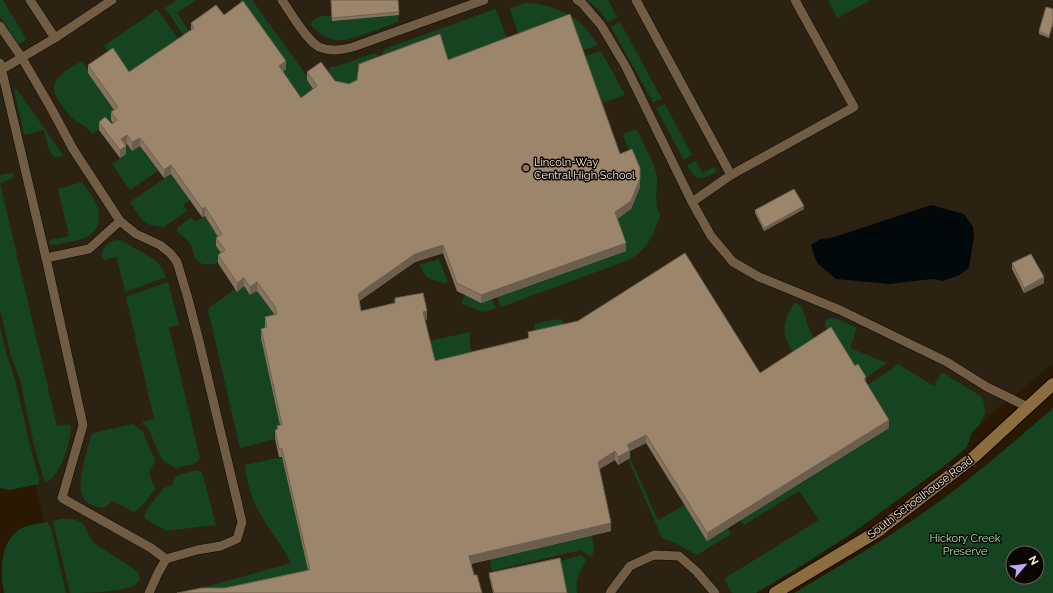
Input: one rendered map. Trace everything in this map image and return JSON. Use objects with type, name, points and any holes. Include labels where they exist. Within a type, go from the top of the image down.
[{"type":"street","name":"South Schoolhouse Road","points":[[775,593],[878,531],[975,456],[1053,384]]},
{"type":"lane","points":[[30,0],[54,38]]},
{"type":"lane","points":[[112,0],[22,58],[1,66],[83,425],[62,498],[151,548],[166,559]]},
{"type":"lane","points":[[282,0],[303,31],[317,46],[327,50],[336,50],[353,47],[484,0]]},
{"type":"lane","points":[[577,0],[582,3],[601,25],[626,67],[692,202],[711,236],[733,262],[759,277],[840,310],[947,362],[987,387],[1028,407]]},
{"type":"lane","points":[[636,0],[731,175]]},
{"type":"lane","points":[[692,202],[731,175],[854,107],[796,0]]},
{"type":"lane","points":[[0,26],[22,58],[73,149],[120,221],[136,234],[160,245],[170,253],[177,262],[188,295],[242,522],[237,539],[221,546],[197,550],[166,559],[149,593]]},
{"type":"lane","points":[[46,258],[89,249],[120,221]]},
{"type":"lane","points":[[610,593],[630,566],[654,555],[679,556],[697,572],[715,593]]},
{"type":"shaded area","name":"Lincoln-Way Central High School","points":[[0,0],[1053,0],[1053,363],[966,435],[741,593],[61,593],[0,335]]},
{"type":"shaded area","points":[[931,205],[964,214],[973,227],[974,236],[969,268],[958,276],[942,281],[932,279],[889,284],[836,279],[818,264],[815,258],[811,245],[820,239],[831,238]]},
{"type":"green space","points":[[0,0],[3,0],[26,39],[19,45],[15,42],[0,16]]},
{"type":"green space","points":[[177,0],[196,0],[177,13],[189,31],[184,36],[165,8]]},
{"type":"green space","points":[[240,0],[252,0],[309,79],[307,81],[317,94],[301,106],[279,75],[285,69],[241,5]]},
{"type":"green space","points":[[587,0],[608,0],[617,17],[608,22],[598,9]]},
{"type":"green space","points":[[828,0],[871,0],[837,18]]},
{"type":"green space","points":[[524,3],[538,4],[566,13],[581,23],[598,45],[580,51],[521,41],[510,10],[511,8]]},
{"type":"green space","points":[[157,9],[182,44],[129,80],[104,46]]},
{"type":"green space","points":[[495,9],[509,45],[448,68],[385,63],[382,55],[384,49]]},
{"type":"green space","points":[[399,15],[398,22],[357,37],[341,40],[332,39],[325,36],[318,32],[310,24],[321,16]]},
{"type":"green space","points":[[620,22],[662,99],[653,102],[611,27]]},
{"type":"green space","points":[[601,51],[624,93],[624,95],[603,103],[610,124],[607,126],[582,57]]},
{"type":"green space","points":[[374,53],[379,55],[382,64],[357,88],[335,89],[328,72],[330,67],[338,66]]},
{"type":"green space","points":[[82,61],[118,115],[117,128],[105,125],[92,134],[88,129],[71,117],[56,96],[54,88],[58,78],[67,70]]},
{"type":"green space","points":[[14,89],[18,91],[63,155],[61,157],[55,157],[49,151],[44,130],[26,135],[24,134]]},
{"type":"green space","points":[[665,104],[692,155],[684,160],[656,108]]},
{"type":"green space","points":[[635,130],[638,131],[656,171],[657,177],[656,201],[660,214],[649,242],[639,253],[626,261],[501,307],[497,297],[631,209],[640,187],[640,176],[623,136],[625,133]]},
{"type":"green space","points":[[127,144],[132,151],[140,146],[158,171],[130,190],[112,164],[126,154],[121,147]]},
{"type":"green space","points":[[696,161],[702,173],[714,167],[717,170],[712,174],[699,178],[687,165]]},
{"type":"green space","points":[[12,173],[14,175],[12,179],[0,183],[0,175]]},
{"type":"green space","points":[[171,174],[190,200],[183,205],[187,211],[164,227],[146,223],[130,202]]},
{"type":"green space","points":[[82,182],[98,206],[99,218],[97,228],[92,234],[85,238],[71,242],[53,245],[50,244],[50,240],[69,236],[58,189]]},
{"type":"green space","points":[[0,183],[57,426],[68,424],[71,426],[67,450],[60,467],[55,475],[45,483],[34,445],[20,379],[10,353],[0,309]]},
{"type":"green space","points":[[205,216],[222,242],[225,258],[207,265],[196,259],[190,243],[177,231],[177,228],[191,217],[195,222]]},
{"type":"green space","points":[[116,240],[125,242],[146,254],[158,263],[164,271],[166,277],[125,292],[117,257],[104,260],[101,256],[106,246],[110,242]]},
{"type":"green space","points":[[439,259],[448,282],[445,284],[427,277],[419,265]]},
{"type":"green space","points":[[168,282],[179,325],[169,327],[200,459],[194,464],[176,468],[161,458],[148,428],[142,422],[154,419],[126,297]]},
{"type":"green space","points":[[244,286],[250,295],[257,291],[275,315],[282,433],[278,438],[240,448],[208,310],[235,289],[237,291]]},
{"type":"green space","points":[[465,295],[492,299],[496,308],[483,312],[477,310],[461,303]]},
{"type":"green space","points":[[794,303],[802,307],[808,326],[817,344],[796,358],[788,343],[784,331],[786,319]]},
{"type":"green space","points":[[830,318],[838,319],[857,328],[850,348],[887,363],[863,380],[827,332],[825,324],[826,320]]},
{"type":"green space","points":[[562,319],[565,332],[536,338],[534,324]]},
{"type":"green space","points":[[0,327],[7,356],[15,379],[30,446],[39,478],[39,484],[10,490],[0,488]]},
{"type":"green space","points":[[470,332],[470,346],[473,360],[435,369],[429,341]]},
{"type":"green space","points":[[898,364],[934,386],[942,372],[982,397],[985,413],[979,426],[972,432],[967,447],[947,464],[851,534],[801,566],[756,593],[732,593],[726,583],[725,578],[819,520],[799,491],[744,525],[741,520],[889,428],[864,387]]},
{"type":"green space","name":"Hickory Creek Preserve","points":[[1053,408],[1053,593],[794,593],[865,551],[916,518],[949,495]]},
{"type":"green space","points":[[133,424],[143,432],[155,460],[150,470],[150,474],[155,489],[142,506],[134,512],[113,501],[104,508],[93,506],[83,497],[80,486],[90,438],[92,434],[97,432]]},
{"type":"green space","points":[[282,457],[310,578],[206,593],[205,587],[291,563],[255,503],[250,491],[244,465]]},
{"type":"green space","points":[[630,458],[658,520],[685,505],[707,541],[728,528],[731,534],[697,555],[662,538],[628,459]]},
{"type":"green space","points":[[196,470],[202,472],[216,525],[166,531],[144,518],[147,509],[164,488],[172,485],[175,477]]},
{"type":"green space","points":[[61,519],[77,520],[81,522],[95,544],[131,567],[139,576],[139,582],[131,587],[119,590],[90,593],[70,593],[53,521]]},
{"type":"green space","points":[[47,522],[51,527],[66,593],[4,593],[2,566],[8,541],[20,529]]},
{"type":"green space","points":[[592,535],[594,549],[591,557],[581,550],[492,571],[490,559]]},
{"type":"green space","points":[[581,555],[587,560],[579,575],[577,593],[566,593],[560,561]]},
{"type":"building","points":[[331,0],[398,0],[399,12],[332,18]]},
{"type":"building","name":"Lincoln-Way Central High School","points":[[243,1],[286,61],[279,66],[301,98],[317,86],[307,72],[321,62],[335,81],[349,84],[357,80],[359,64],[440,34],[448,60],[570,14],[620,154],[632,149],[640,168],[640,179],[631,201],[615,212],[626,243],[481,295],[457,283],[443,245],[415,254],[358,294],[361,311],[395,303],[395,298],[423,293],[427,311],[423,312],[435,361],[529,338],[528,332],[578,321],[685,253],[760,373],[831,327],[855,366],[858,364],[866,377],[864,379],[889,420],[707,533],[646,435],[627,445],[630,450],[618,457],[615,451],[598,462],[611,523],[469,556],[474,575],[477,575],[482,593],[177,593],[202,588],[225,588],[310,570],[282,449],[279,449],[275,430],[278,429],[277,426],[282,425],[261,329],[267,327],[265,317],[277,314],[275,307],[257,282],[250,287],[244,278],[237,283],[218,255],[225,250],[216,238],[222,234],[205,207],[202,209],[171,165],[164,170],[140,138],[132,142],[127,135],[121,139],[126,146],[120,150],[109,136],[99,122],[105,117],[112,124],[117,120],[111,112],[118,107],[88,65],[113,48],[129,72],[194,28],[191,23],[216,5],[224,15]]},
{"type":"building","points":[[1046,7],[1053,9],[1053,22],[1049,36],[1039,31]]},
{"type":"building","points":[[794,189],[804,206],[764,228],[755,210]]},
{"type":"building","points":[[1031,254],[1044,277],[1024,288],[1012,263]]},
{"type":"building","points":[[560,558],[567,593],[494,593],[489,573]]},
{"type":"place","name":"Lincoln-Way Central High School","points":[[526,168]]}]
